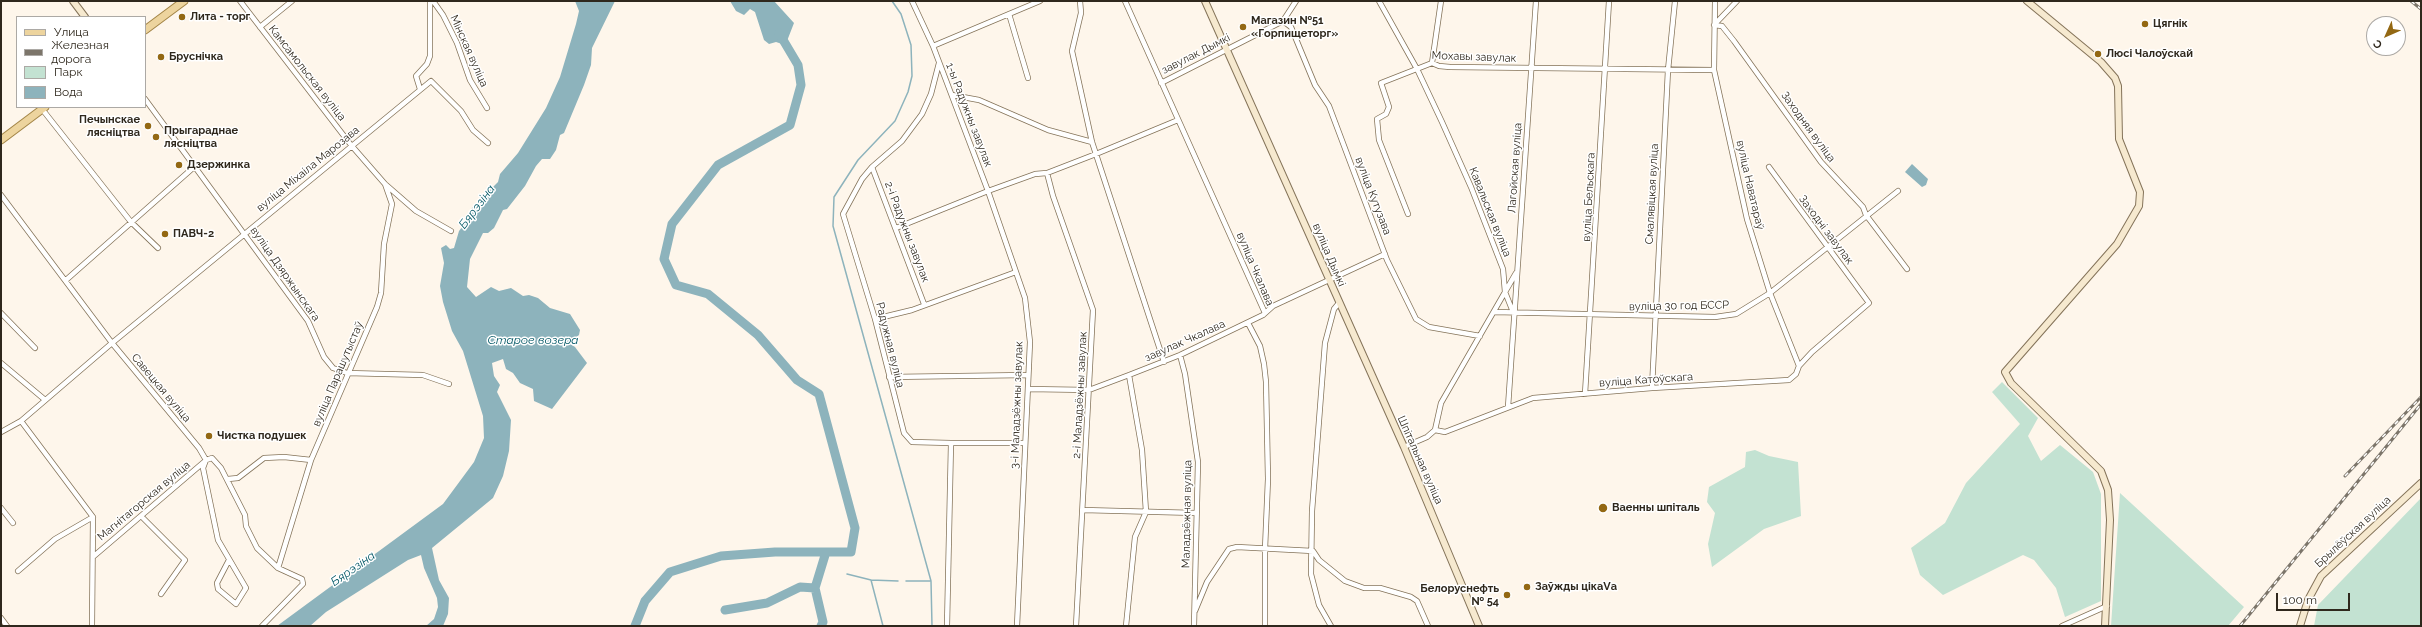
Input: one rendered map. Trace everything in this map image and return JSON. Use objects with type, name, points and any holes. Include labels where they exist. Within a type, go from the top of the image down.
[{"type":"main road","points":[[146,29],[184,1]]},
{"type":"main road","points":[[1,140],[44,108]]},
{"type":"street","points":[[73,1],[84,16]]},
{"type":"street","name":"Камсамольская вуліца","points":[[240,1],[351,145],[384,184],[416,211],[451,231]]},
{"type":"street","points":[[260,26],[292,1]]},
{"type":"street","points":[[420,89],[416,76],[427,64],[430,56],[430,1]]},
{"type":"street","name":"Мінская вуліца","points":[[433,1],[443,15],[457,43],[470,80],[488,108]]},
{"type":"street","name":"1-ы Радужны завулак","points":[[912,1],[933,46],[988,190]]},
{"type":"street","points":[[933,46],[1040,1]]},
{"type":"street","points":[[1080,1],[1081,13],[1072,51],[1092,142],[1164,362]]},
{"type":"street","name":"вуліца Чкалава","points":[[1125,1],[1265,313],[1248,323]]},
{"type":"street","name":"вуліца Дымкі","points":[[1205,1],[1339,303],[1334,309],[1325,342],[1312,511],[1313,551],[1311,574],[1319,605],[1331,626]]},
{"type":"street","points":[[1283,21],[1296,1]]},
{"type":"street","name":"Кавальская вуліца","points":[[1379,1],[1417,68],[1471,187],[1503,269],[1505,292],[1514,313]]},
{"type":"street","points":[[1432,63],[1441,1]]},
{"type":"street","name":"Лагойская вуліца","points":[[1508,407],[1536,1]]},
{"type":"street","name":"вуліца Бельскага","points":[[1585,394],[1609,1]]},
{"type":"street","name":"Смалявіцкая вуліца","points":[[1652,388],[1668,70],[1674,1]]},
{"type":"street","name":"вуліца Наватараў","points":[[1715,1],[1714,70],[1747,219],[1770,292],[1799,366]]},
{"type":"street","points":[[1714,25],[1737,1]]},
{"type":"street","points":[[2027,1],[2110,70],[2118,86],[2119,139],[2140,192],[2139,206],[2122,236],[2094,272],[2005,372],[2011,383],[2101,472],[2108,490],[2110,520],[2105,626]]},
{"type":"street","points":[[1009,14],[1028,78]]},
{"type":"street","name":"завулак Дымкі","points":[[1161,83],[1227,48],[1283,21]]},
{"type":"street","name":"вуліца Кутузава","points":[[1283,21],[1291,27],[1315,85],[1329,106],[1385,254],[1416,320],[1429,327],[1480,336]]},
{"type":"street","name":"Заходняя вуліца","points":[[1714,25],[1722,26],[1734,41],[1821,162],[1863,207],[1866,215],[1907,269]]},
{"type":"street","name":"Радужная вуліца","points":[[939,62],[933,88],[922,114],[902,141],[872,167],[853,194],[843,214],[875,319],[888,377],[904,433],[912,442],[1025,442]]},
{"type":"street","name":"Мохавы завулак","points":[[1408,214],[1379,140],[1377,119],[1386,114],[1389,107],[1381,83],[1432,63],[1439,66],[1450,67],[1714,70]]},
{"type":"street","name":"вуліца Міхаіла Марозава","points":[[1,432],[21,421],[44,399],[351,145],[420,89],[433,81],[461,110],[473,130],[488,143]]},
{"type":"street","points":[[952,95],[979,100],[1048,130],[1092,142]]},
{"type":"street","name":"вуліца Дзяржынскага","points":[[146,100],[308,321],[324,357],[332,368],[347,373],[423,375],[449,384]]},
{"type":"street","points":[[44,108],[131,222],[158,248]]},
{"type":"street","points":[[896,228],[988,190],[1035,174],[1047,173],[1178,120]]},
{"type":"street","points":[[66,280],[194,167]]},
{"type":"street","name":"2-і Радужны завулак","points":[[872,167],[924,304]]},
{"type":"street","name":"Заходні завулак","points":[[1769,167],[1869,303]]},
{"type":"street","name":"2-і Маладзёжны завулак","points":[[1047,173],[1053,196],[1093,310],[1076,626]]},
{"type":"street","name":"вуліца Парашутыстаў","points":[[278,568],[311,460],[347,373],[377,307],[381,293],[384,244],[392,204],[384,184]]},
{"type":"street","name":"3-і Маладзёжны завулак","points":[[988,190],[1025,298],[1028,317],[1028,389],[1017,626]]},
{"type":"street","name":"вуліца 30 год БССР","points":[[1494,312],[1715,317],[1736,314],[1770,292],[1898,191]]},
{"type":"street","name":"Савецкая вуліца","points":[[1,195],[112,343],[199,448],[206,460],[212,458],[228,479],[245,515],[246,526],[257,548],[278,568],[303,581],[262,626]]},
{"type":"street","points":[[1265,313],[1273,306],[1385,254]]},
{"type":"street","points":[[1435,430],[1441,403],[1517,271]]},
{"type":"street","points":[[875,319],[912,310],[924,304],[1016,272]]},
{"type":"street","name":"Шпітальная вуліца","points":[[1339,303],[1404,447],[1479,626]]},
{"type":"street","name":"вуліца Катоўскага","points":[[1404,447],[1427,437],[1435,430],[1445,432],[1533,398],[1652,388],[1789,380],[1796,374],[1799,366],[1812,352],[1869,303]]},
{"type":"street","points":[[1,313],[35,348]]},
{"type":"street","points":[[1248,323],[1260,346],[1264,364],[1268,479],[1265,549],[1265,626]]},
{"type":"street","name":"завулак Чкалава","points":[[1089,390],[1164,362],[1248,323]]},
{"type":"street","name":"Маладзёжная вуліца","points":[[1180,355],[1198,462],[1194,626]]},
{"type":"street","points":[[1,362],[44,399]]},
{"type":"street","points":[[888,377],[1028,375]]},
{"type":"street","points":[[1126,626],[1135,537],[1146,512],[1142,450],[1129,375]]},
{"type":"street","points":[[1028,389],[1089,390]]},
{"type":"street","points":[[21,421],[93,517],[94,556],[91,608],[92,626]]},
{"type":"street","points":[[947,626],[951,443]]},
{"type":"street","points":[[228,479],[238,478],[264,458],[284,457],[311,460]]},
{"type":"street","points":[[206,460],[203,468],[218,540],[246,588],[236,604],[218,589],[217,584],[229,560]]},
{"type":"street","name":"Магнітагорская вуліца","points":[[94,556],[206,460]]},
{"type":"street","name":"Брылёўская вуліца","points":[[2300,626],[2308,600],[2321,576],[2421,483]]},
{"type":"street","points":[[1,508],[13,523]]},
{"type":"street","points":[[1083,510],[1196,513]]},
{"type":"street","points":[[142,516],[186,560],[161,594]]},
{"type":"street","points":[[18,571],[55,539],[93,517]]},
{"type":"street","points":[[1195,611],[1207,582],[1229,549],[1236,547],[1313,551],[1319,560],[1345,581],[1364,588],[1380,588],[1411,597],[1417,601],[1428,626]]},
{"type":"street","points":[[2062,626],[2107,606]]},
{"type":"street","points":[[1,618],[7,626]]},
{"type":"green space","points":[[2002,382],[2038,418],[2028,436],[2041,461],[2060,445],[2093,472],[2101,494],[2101,601],[2065,617],[2056,588],[2034,560],[2023,555],[1943,595],[1920,575],[1911,548],[1945,523],[1966,483],[2020,424],[1992,392]]},
{"type":"green space","points":[[1755,450],[1769,456],[1798,462],[1801,516],[1764,529],[1712,567],[1708,544],[1715,513],[1707,502],[1709,487],[1745,467],[1746,452]]},
{"type":"green space","points":[[2120,493],[2244,607],[2228,626],[2111,626]]},
{"type":"green space","points":[[2421,498],[2421,626],[2314,626],[2318,605]]},
{"type":"water","points":[[575,1],[615,1],[592,48],[591,65],[584,85],[564,133],[560,135],[556,150],[550,159],[542,159],[536,166],[525,186],[507,209],[503,210],[494,228],[488,233],[483,233],[470,259],[467,287],[476,297],[491,287],[499,291],[511,288],[523,296],[529,295],[538,298],[550,308],[570,314],[580,330],[579,335],[569,343],[575,347],[587,363],[552,409],[534,401],[533,389],[520,383],[513,373],[506,369],[503,359],[492,363],[494,376],[500,385],[497,392],[511,420],[509,451],[503,476],[493,498],[432,548],[439,580],[449,598],[448,614],[443,626],[426,626],[434,619],[438,607],[437,598],[424,568],[421,555],[408,560],[326,612],[310,626],[277,626],[443,504],[474,462],[484,438],[483,416],[463,351],[452,331],[443,302],[440,286],[444,263],[441,248],[446,245],[450,249],[454,248],[459,231],[466,222],[472,208],[498,182],[500,174],[518,153],[546,108],[560,77],[576,24],[579,11]]},
{"type":"water","points":[[730,1],[774,1],[794,23],[787,41],[782,44],[776,42],[769,44],[764,40],[755,12],[750,9],[744,15],[736,11]]},
{"type":"water","points":[[1912,164],[1928,179],[1926,185],[1922,187],[1905,172]]},
{"type":"waterway","points":[[892,1],[901,14],[911,45],[912,76],[908,92],[895,121],[858,160],[834,197],[833,226],[931,581]]},
{"type":"waterway","points":[[635,626],[645,601],[670,572],[721,556],[775,552],[851,552],[855,528],[819,394],[797,380],[758,335],[708,294],[676,285],[664,259],[672,224],[718,165],[790,125],[801,85],[798,65],[779,33]]},
{"type":"waterway","points":[[821,626],[823,622],[815,588],[826,552]]},
{"type":"waterway","points":[[847,574],[871,580],[883,626]]},
{"type":"waterway","points":[[871,580],[898,581]]},
{"type":"waterway","points":[[906,581],[931,581],[932,626]]},
{"type":"waterway","points":[[725,610],[767,603],[800,587],[815,588]]},
{"type":"railway","points":[[2411,1],[2421,9]]},
{"type":"railway","points":[[2345,476],[2421,397]]},
{"type":"railway","points":[[2240,626],[2421,404]]},
{"type":"place","name":"Лита - торг","points":[[182,17]]},
{"type":"place","name":"Цягнік","points":[[2145,24]]},
{"type":"place","name":"Магазин №51 «Горпищеторг»","points":[[1243,27]]},
{"type":"place","name":"Люсі Чалоўскай","points":[[2098,54]]},
{"type":"place","name":"Бруснічка","points":[[161,57]]},
{"type":"place","name":"Печынскае лясніцтва","points":[[148,126]]},
{"type":"place","name":"Прыгараднае лясніцтва","points":[[156,137]]},
{"type":"place","name":"Дзержинка","points":[[179,165]]},
{"type":"place","name":"ПАВЧ-2","points":[[165,234]]},
{"type":"place","name":"Чистка подушек","points":[[209,436]]},
{"type":"place","name":"Ваенны шпіталь","points":[[1603,508]]},
{"type":"place","name":"Заўжды цікаVа","points":[[1527,587]]},
{"type":"place","name":"Белоруснефть № 54","points":[[1507,595]]},
{"type":"water label","name":"Бярэзіна","points":[[477,207]]},
{"type":"water label","name":"Старое возера","points":[[533,340]]},
{"type":"water label","name":"Бярэзіна","points":[[353,569]]}]
